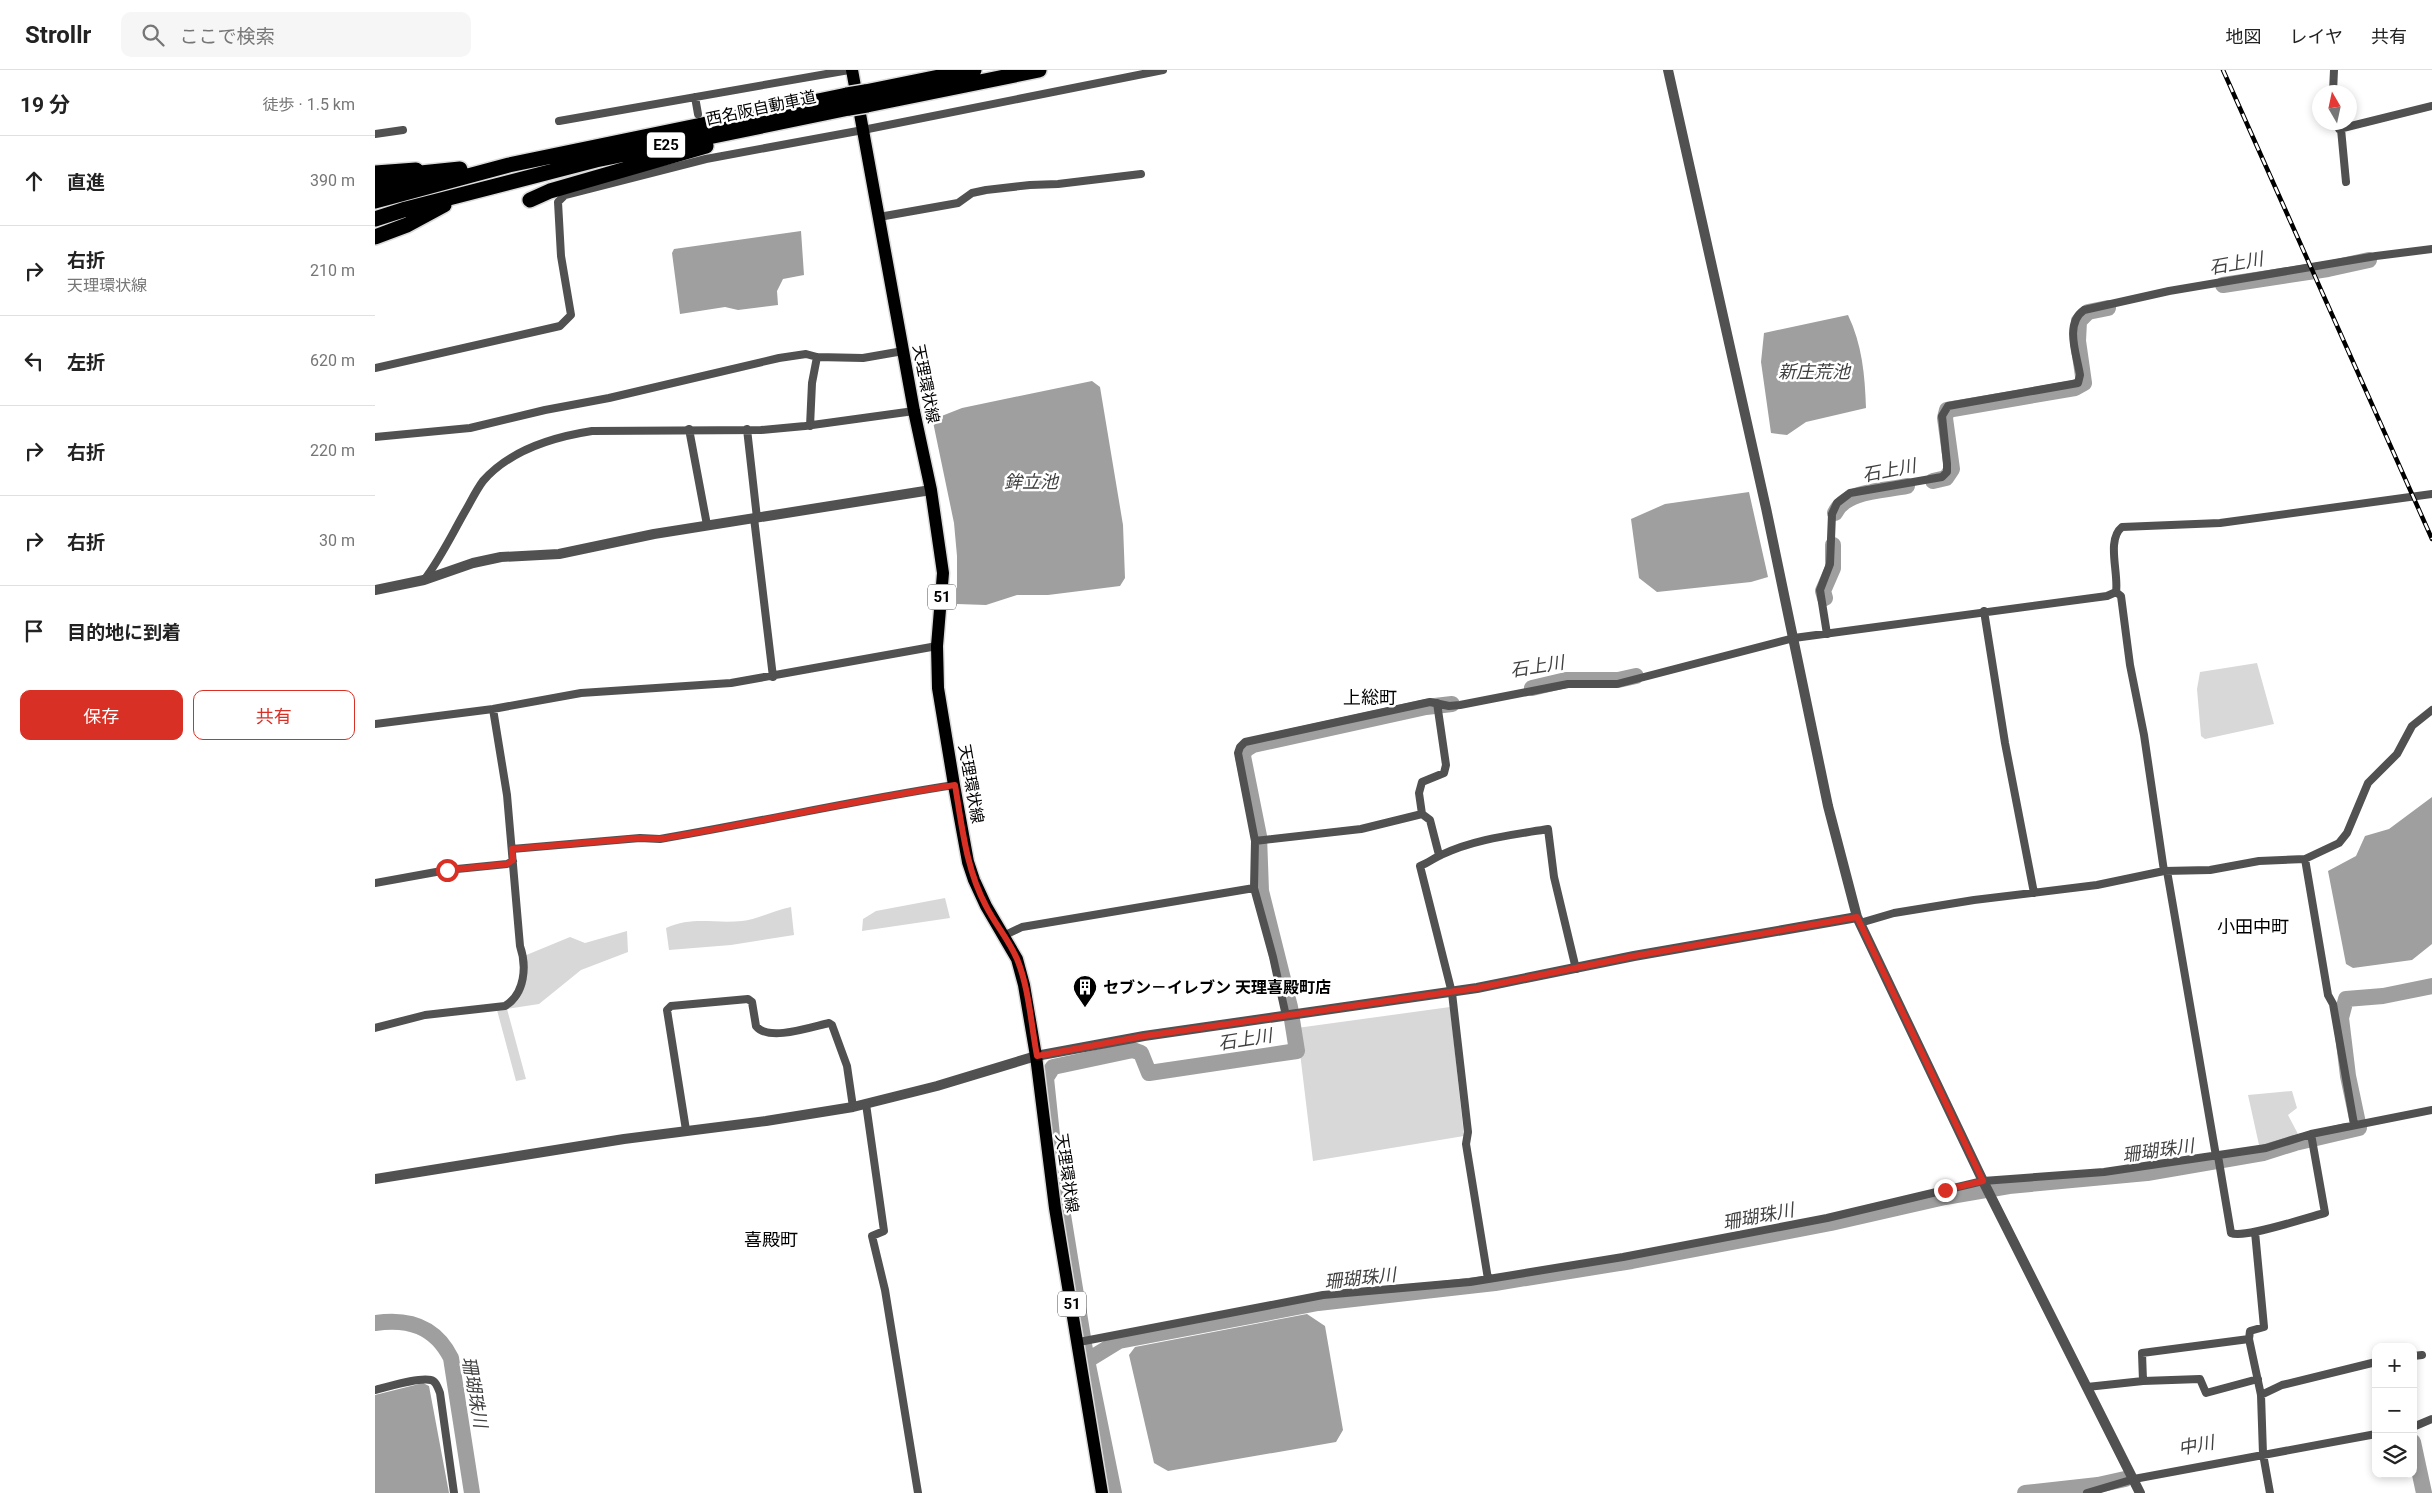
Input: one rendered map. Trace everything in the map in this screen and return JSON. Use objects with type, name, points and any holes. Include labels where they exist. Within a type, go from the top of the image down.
[{"type":"highway","name":"西名阪自動車道","points":[[375,201],[509,165],[848,102],[975,70]]},
{"type":"highway","name":"西名阪自動車道","points":[[866,98],[1039,70]]},
{"type":"highway","name":"西名阪自動車道","points":[[375,219],[485,188],[597,160],[805,116],[848,102]]},
{"type":"highway","points":[[530,200],[550,191],[708,145],[794,124],[805,116]]},
{"type":"highway","points":[[375,164],[509,165]]},
{"type":"highway","points":[[375,173],[509,165]]},
{"type":"highway","name":"E25","points":[[375,177],[509,165]]},
{"type":"highway","name":"E25","points":[[375,182],[509,165]]},
{"type":"highway","name":"E25","points":[[375,187],[509,165]]},
{"type":"highway","name":"E25","points":[[375,192],[394,186],[509,165]]},
{"type":"highway","name":"E25","points":[[375,237],[407,225],[439,208],[485,188]]},
{"type":"highway","name":"E25","points":[[375,224],[485,188]]},
{"type":"highway","name":"E25","points":[[375,230],[485,188]]},
{"type":"highway","name":"E25","points":[[375,248],[439,208]]},
{"type":"highway","name":"E25","points":[[375,243],[404,231]]},
{"type":"main road","name":"天理環状線","points":[[851,70],[914,411],[931,490],[943,573],[937,646],[938,688],[968,862],[986,906],[1005,935],[1017,959],[1024,985],[1037,1056],[1055,1208],[1079,1342],[1102,1493]]},
{"type":"street","points":[[559,121],[851,70]]},
{"type":"street","points":[[375,368],[560,326],[571,315],[561,256],[558,202],[565,195],[705,156],[863,130],[1163,70]]},
{"type":"street","points":[[1667,70],[1733,356],[1828,806],[1859,920],[1983,1181],[2141,1493]]},
{"type":"street","points":[[2333,70],[2333,85]]},
{"type":"street","points":[[695,96],[698,114]]},
{"type":"street","points":[[2357,122],[2432,106]]},
{"type":"street","points":[[375,134],[403,130]]},
{"type":"street","points":[[2340,130],[2346,182]]},
{"type":"street","points":[[879,217],[958,203],[972,194],[986,190],[1141,174]]},
{"type":"street","points":[[1827,634],[1820,590],[1830,564],[1832,514],[1837,503],[1850,493],[1942,477],[1947,472],[1942,416],[1944,409],[1948,406],[2078,383],[2080,375],[2073,327],[2078,315],[2084,310],[2169,291],[2376,256],[2432,249]]},
{"type":"street","points":[[375,437],[470,428],[779,358],[806,354],[817,357],[863,358],[903,351]]},
{"type":"street","points":[[810,426],[812,383],[817,357]]},
{"type":"street","points":[[424,580],[435,566],[483,482],[505,462],[528,449],[565,436],[593,431],[747,430],[810,426],[914,411]]},
{"type":"street","points":[[689,430],[707,525]]},
{"type":"street","points":[[747,430],[773,677]]},
{"type":"street","points":[[375,590],[424,580],[473,563],[491,559],[573,552],[654,534],[931,490]]},
{"type":"street","points":[[2311,1134],[2325,1213],[2255,1232],[2237,1235],[2231,1233],[2166,871],[2138,695],[2129,665],[2121,596],[2116,592],[2114,540],[2116,532],[2122,527],[2220,523],[2432,494]]},
{"type":"street","points":[[1286,1016],[1273,957],[1254,888],[1259,841],[1238,753],[1240,747],[1245,742],[1430,702],[1449,706],[1568,684],[1617,684],[1794,638],[2107,596],[2116,592]]},
{"type":"street","points":[[1984,611],[2005,743],[2034,893]]},
{"type":"street","points":[[375,724],[493,710],[581,693],[731,683],[773,677],[937,646]]},
{"type":"street","points":[[1437,703],[1446,765],[1444,772],[1422,782],[1419,793],[1423,814],[1430,820],[1439,855]]},
{"type":"street","points":[[375,1028],[425,1015],[505,1006],[513,1002],[523,981],[524,956],[520,946],[507,795],[493,710]]},
{"type":"street","points":[[375,1179],[686,1130],[766,1121],[853,1107],[1037,1056],[1144,1036],[1452,992],[1894,914],[2097,885],[2166,871],[2210,870],[2259,861],[2305,859],[2339,843],[2347,834],[2368,783],[2397,754],[2412,726],[2432,710]]},
{"type":"street","points":[[512,849],[640,838],[660,839],[788,816],[871,798],[955,785]]},
{"type":"street","points":[[1259,841],[1319,832],[1361,829],[1423,814]]},
{"type":"street","points":[[1488,1279],[1466,1144],[1468,1132],[1452,992],[1421,873],[1421,866],[1439,855],[1487,839],[1548,829],[1554,877],[1576,969]]},
{"type":"street","points":[[2305,859],[2328,995],[2333,1004],[2354,1124]]},
{"type":"street","points":[[375,883],[447,870],[507,864],[513,860]]},
{"type":"street","points":[[1005,935],[1023,927],[1254,888]]},
{"type":"street","points":[[686,1130],[667,1010],[671,1006],[748,999],[752,1002],[756,1026],[765,1033],[778,1033],[829,1023],[832,1025],[847,1066],[853,1107]]},
{"type":"street","points":[[866,1104],[884,1231],[872,1236],[885,1290],[918,1493]]},
{"type":"street","points":[[1079,1342],[1323,1296],[1488,1279],[1623,1257],[1827,1218],[1983,1181],[2104,1172],[2267,1148],[2311,1134],[2354,1124],[2432,1110]]},
{"type":"street","points":[[2255,1232],[2264,1327],[2250,1331],[2249,1339],[2261,1395],[2263,1454],[2270,1493]]},
{"type":"street","points":[[2143,1381],[2142,1353],[2249,1339]]},
{"type":"street","points":[[2417,1356],[2422,1355]]},
{"type":"street","points":[[2261,1395],[2282,1385],[2372,1363]]},
{"type":"street","points":[[2087,1387],[2143,1381],[2200,1379],[2206,1393],[2258,1379]]},
{"type":"street","points":[[375,1390],[421,1380],[431,1380],[435,1383],[440,1393],[454,1493]]},
{"type":"street","points":[[2417,1425],[2432,1419]]},
{"type":"street","points":[[2087,1493],[2134,1479],[2372,1435]]},
{"type":"shaded area","points":[[2257,663],[2274,724],[2205,739],[2201,736],[2197,689],[2200,672]]},
{"type":"shaded area","points":[[945,898],[950,918],[862,931],[863,919],[876,911]]},
{"type":"shaded area","points":[[791,907],[794,935],[731,945],[669,950],[666,928],[676,924],[695,921],[732,922],[747,920]]},
{"type":"shaded area","points":[[627,931],[628,952],[581,970],[539,1004],[507,1009],[526,1079],[516,1081],[497,1010],[515,1004],[520,998],[525,983],[524,956],[570,937],[585,943]]},
{"type":"shaded area","points":[[1450,1007],[1464,1136],[1313,1161],[1297,1028]]},
{"type":"shaded area","points":[[2292,1091],[2297,1108],[2288,1115],[2298,1134],[2271,1144],[2259,1145],[2248,1095]]},
{"type":"water","points":[[801,231],[804,275],[783,279],[777,291],[778,305],[738,310],[725,307],[680,314],[672,253],[674,249]]},
{"type":"water","name":"新庄荒池","points":[[1848,315],[1857,337],[1862,360],[1866,408],[1806,422],[1787,435],[1771,433],[1761,362],[1764,333]]},
{"type":"water","name":"鉾立池","points":[[1092,381],[1100,387],[1123,525],[1125,578],[1120,586],[1048,595],[1017,595],[986,605],[957,604],[957,556],[954,523],[933,422],[934,419],[962,408]]},
{"type":"water","points":[[1749,492],[1768,577],[1751,582],[1657,592],[1639,578],[1631,519],[1665,504]]},
{"type":"water","points":[[2432,797],[2432,944],[2412,960],[2353,968],[2346,964],[2328,871],[2356,856],[2365,836],[2389,829]]},
{"type":"water","points":[[1307,1314],[1325,1326],[1343,1430],[1336,1442],[1168,1471],[1154,1463],[1129,1355],[1135,1347]]},
{"type":"water","points":[[423,1383],[429,1386],[449,1493],[375,1493],[375,1395]]},
{"type":"waterway","name":"石上川","points":[[2223,285],[2328,269],[2369,260]]},
{"type":"waterway","name":"石上川","points":[[1933,481],[1946,478],[1952,469],[1945,418],[1947,410],[2075,388],[2084,383],[2078,341],[2079,321],[2088,312],[2108,308]]},
{"type":"waterway","name":"石上川","points":[[1835,513],[1840,505],[1857,496],[1907,486]]},
{"type":"waterway","name":"石上川","points":[[1825,598],[1823,591],[1833,568],[1833,545]]},
{"type":"waterway","name":"石上川","points":[[1532,688],[1566,680],[1618,680],[1636,676]]},
{"type":"waterway","name":"石上川","points":[[1054,1154],[1046,1078],[1053,1067],[1133,1050],[1141,1053],[1149,1073],[1297,1051],[1290,1007],[1261,891],[1259,836],[1243,756],[1245,750],[1253,745],[1426,707],[1452,704]]},
{"type":"waterway","name":"珊瑚珠川","points":[[1088,1360],[1119,1341],[1318,1303],[1495,1283],[1632,1261],[1831,1223],[1945,1197],[2009,1186],[2147,1173],[2263,1153],[2295,1143],[2359,1128],[2348,1076],[2341,1018],[2346,999],[2383,996],[2432,986]]},
{"type":"waterway","name":"石上川","points":[[1057,1178],[1085,1350],[1114,1493]]},
{"type":"waterway","name":"珊瑚珠川","points":[[375,1323],[399,1322],[419,1327],[437,1338],[451,1358],[472,1493]]},
{"type":"waterway","name":"中川","points":[[2417,1461],[2424,1493]]},
{"type":"waterway","name":"中川","points":[[2025,1493],[2098,1485],[2125,1479]]},
{"type":"railway","points":[[2223,70],[2432,539]]},
{"type":"place","name":"セブン－イレブン 天理喜殿町店","points":[[1085,1008]]},
{"type":"district","name":"上総町","points":[[1370,697]]},
{"type":"district","name":"小田中町","points":[[2253,926]]},
{"type":"district","name":"喜殿町","points":[[771,1239]]},
{"type":"route","points":[[447,870],[507,864],[513,860],[512,849],[640,838],[660,839],[788,816],[871,798],[955,785],[968,862],[986,906],[1005,935],[1017,959],[1024,985],[1037,1056],[1144,1036],[1477,988],[1634,956],[1857,917],[1882,973],[1983,1181],[1945,1190]]}]
